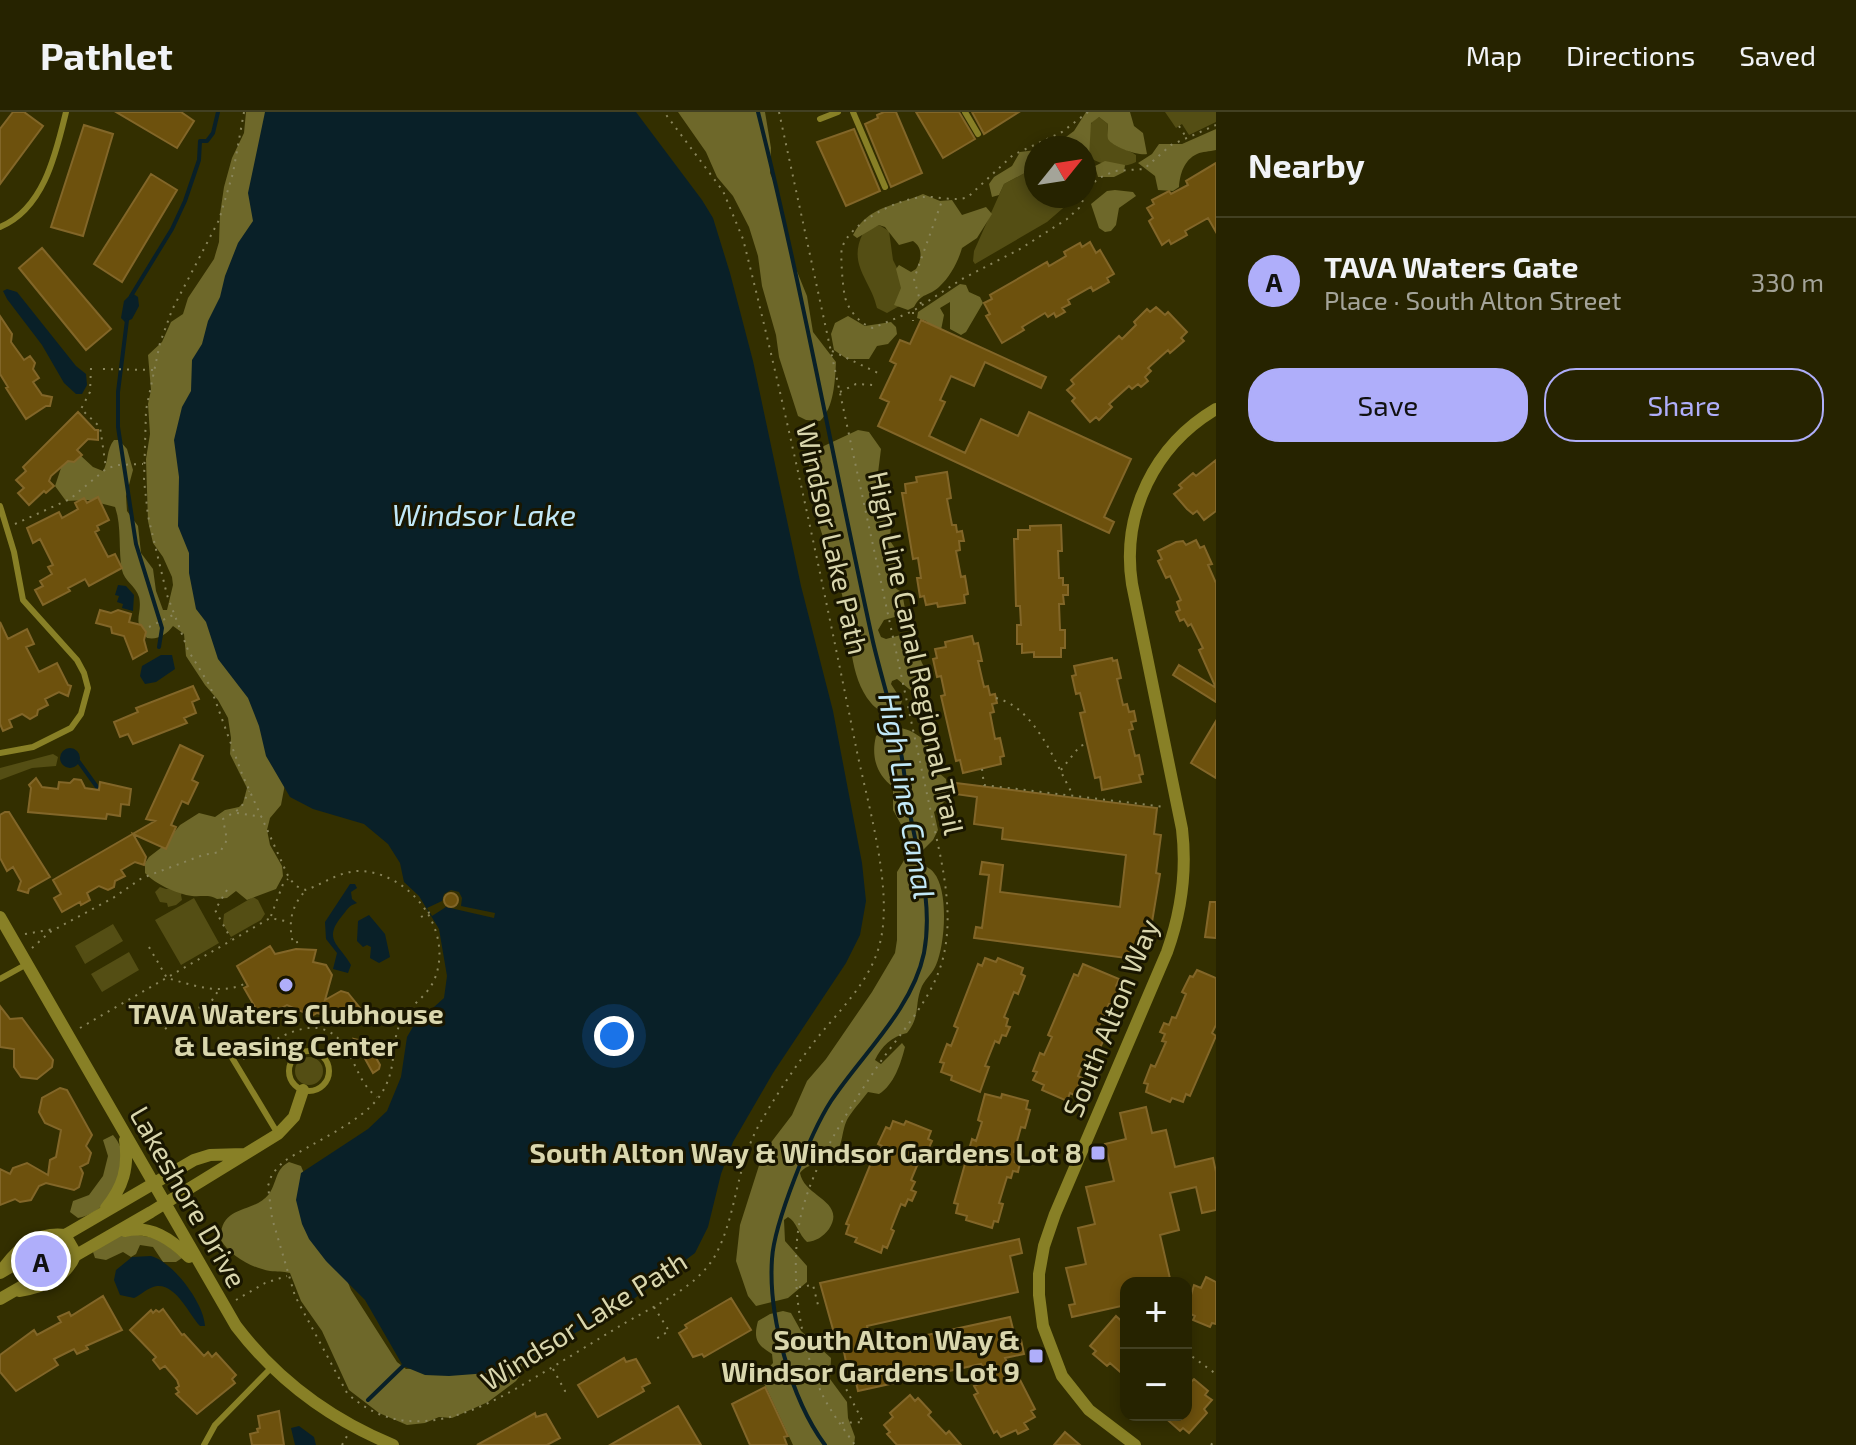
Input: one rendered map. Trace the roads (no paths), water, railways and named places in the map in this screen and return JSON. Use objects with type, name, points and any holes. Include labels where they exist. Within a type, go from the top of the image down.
[{"type":"street","name":"South Alton Way","points":[[1135,1445],[1089,1410],[1062,1376],[1043,1326],[1040,1268],[1055,1214],[1173,936],[1180,906],[1184,868],[1178,806],[1132,584],[1131,538],[1141,495],[1162,457],[1186,430],[1216,409]]},
{"type":"street","name":"Lakeshore Drive","points":[[0,917],[203,1273],[243,1335],[302,1395],[330,1414],[393,1445]]},
{"type":"street","points":[[0,1299],[278,1134],[294,1117],[303,1090]]},
{"type":"street","points":[[102,1213],[124,1180],[127,1160],[124,1133]]},
{"type":"street","points":[[1,1273],[23,1245],[47,1234],[65,1235],[202,1157],[251,1152]]},
{"type":"street","points":[[114,1233],[139,1229],[163,1236],[181,1249],[203,1273]]},
{"type":"street","points":[[65,1235],[76,1254]]},
{"type":"lane","points":[[0,227],[23,212],[37,192],[53,160],[66,112]]},
{"type":"lane","points":[[820,119],[838,112]]},
{"type":"lane","points":[[853,112],[885,187]]},
{"type":"lane","points":[[965,112],[978,134]]},
{"type":"lane","points":[[0,506],[23,600],[77,660],[88,688],[81,714],[71,728],[33,747],[0,753]]},
{"type":"lane","points":[[0,979],[24,960]]},
{"type":"lane","points":[[314,1052],[325,1059],[328,1075],[319,1088],[303,1090],[290,1079],[289,1067],[298,1054],[314,1052]]},
{"type":"lane","points":[[231,1056],[278,1134]]},
{"type":"lane","points":[[204,1445],[211,1430],[272,1367]]},
{"type":"water","name":"Windsor Lake","points":[[265,112],[636,112],[713,218],[730,273],[753,361],[801,586],[833,711],[862,863],[866,901],[860,935],[846,963],[773,1073],[733,1142],[721,1174],[708,1227],[695,1253],[627,1304],[518,1365],[488,1373],[425,1375],[403,1366],[365,1300],[309,1239],[296,1200],[301,1173],[368,1129],[387,1111],[401,1077],[407,1037],[414,1025],[444,998],[447,976],[439,929],[419,896],[404,882],[400,863],[388,844],[364,824],[313,809],[290,797],[266,756],[248,698],[218,659],[206,622],[196,609],[189,573],[189,553],[178,526],[179,477],[174,440],[182,407],[191,391],[192,360],[202,344],[238,243],[253,221],[248,193]]},
{"type":"water","points":[[3,291],[17,292],[76,366],[86,374],[87,385],[82,394],[76,394],[64,383],[42,345],[7,299]]},
{"type":"water","points":[[132,293],[138,297],[139,306],[132,319],[125,322],[121,318],[124,301]]},
{"type":"water","points":[[118,585],[126,586],[134,595],[133,611],[122,608],[123,604],[117,602],[119,596],[115,595]]},
{"type":"water","points":[[161,655],[172,655],[175,669],[156,682],[145,684],[140,676],[142,666]]},
{"type":"water","points":[[66,748],[74,748],[80,758],[74,768],[66,768],[60,762],[60,754]]},
{"type":"water","points":[[350,884],[355,884],[357,888],[351,892],[352,899],[357,903],[348,908],[333,931],[335,942],[351,965],[348,973],[333,969],[337,953],[326,939],[325,922]]},
{"type":"water","points":[[369,915],[385,934],[390,957],[379,963],[370,958],[371,947],[363,947],[357,941],[358,921]]},
{"type":"water","points":[[151,1256],[169,1266],[186,1285],[199,1306],[205,1326],[200,1326],[182,1301],[164,1287],[148,1289],[134,1298],[120,1295],[114,1280],[116,1270],[132,1257]]},
{"type":"water","points":[[299,1426],[314,1437],[316,1445],[295,1445],[291,1428]]},
{"type":"waterway","points":[[131,296],[172,229],[199,160],[200,141],[207,141],[213,133],[218,112]]},
{"type":"waterway","name":"High Line Canal","points":[[758,112],[873,642],[901,753],[924,883],[927,918],[924,953],[909,994],[823,1115],[795,1178],[774,1243],[774,1306],[784,1356],[802,1405],[825,1445]]},
{"type":"waterway","points":[[127,320],[118,392],[118,427],[136,544],[162,628],[159,647]]},
{"type":"waterway","points":[[79,762],[97,787]]},
{"type":"waterway","points":[[368,1400],[403,1366]]},
{"type":"place","name":"TAVA Waters Clubhouse & Leasing Center","points":[[286,985]]},
{"type":"place","name":"South Alton Way & Windsor Gardens Lot 8","points":[[1098,1153]]},
{"type":"place","name":"TAVA Waters Gate","points":[[41,1261]]},
{"type":"place","name":"South Alton Way & Windsor Gardens Lot 9","points":[[1036,1356]]}]
